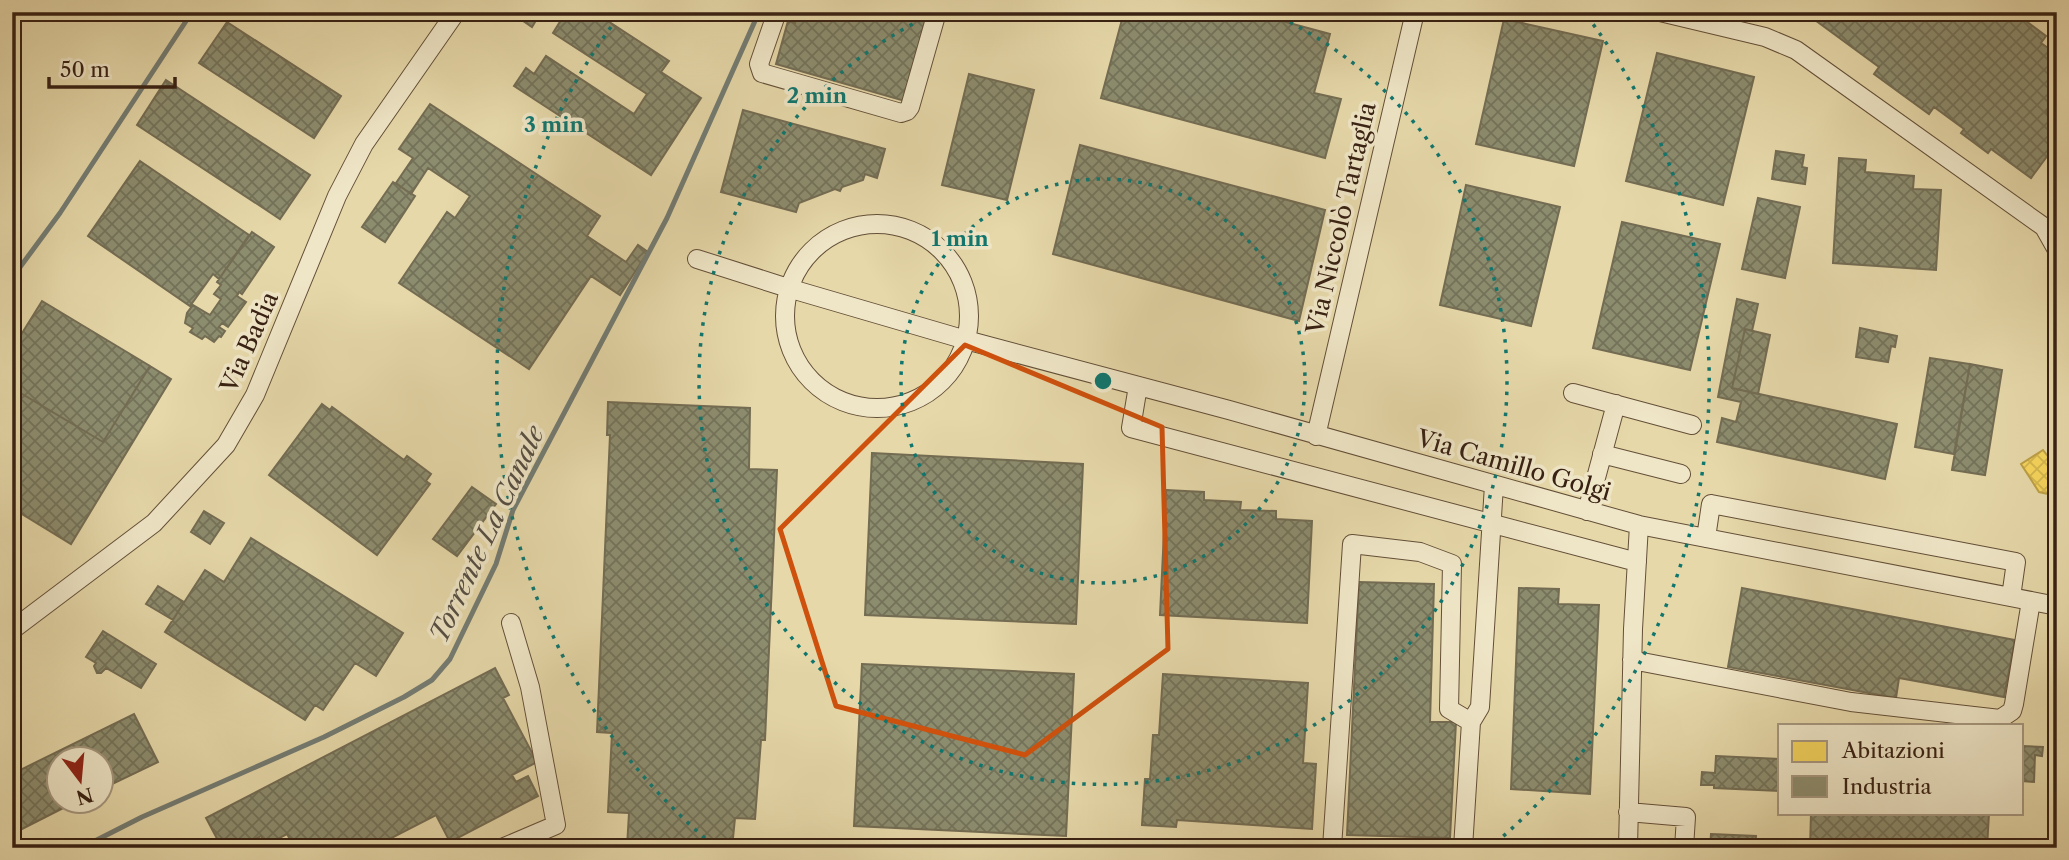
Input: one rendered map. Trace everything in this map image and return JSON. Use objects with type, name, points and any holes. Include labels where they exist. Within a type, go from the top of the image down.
[{"type":"street","name":"Via Badia","points":[[12,631],[154,523],[226,445],[255,395],[338,196],[364,144],[456,12]]},
{"type":"street","points":[[777,12],[759,64],[762,73],[901,113],[911,107],[936,12]]},
{"type":"street","name":"Via Niccolò Tartaglia","points":[[1316,436],[1415,12]]},
{"type":"street","points":[[1660,12],[1765,37],[1796,50],[2044,228],[2057,250]]},
{"type":"street","points":[[887,223],[918,232],[943,251],[961,277],[969,308],[966,340],[954,366],[934,388],[909,402],[880,408],[851,405],[824,392],[803,372],[789,346],[784,317],[788,288],[803,260],[826,238],[855,226],[887,223]]},
{"type":"street","name":"Via Camillo Golgi","points":[[696,259],[966,340],[1639,525],[2057,606]]},
{"type":"street","points":[[1138,386],[1131,428],[1637,562]]},
{"type":"street","points":[[1573,393],[1692,425]]},
{"type":"street","points":[[1587,511],[1616,404]]},
{"type":"street","points":[[1602,454],[1681,474]]},
{"type":"street","points":[[1463,848],[1471,722],[1480,707],[1494,485]]},
{"type":"street","points":[[1706,538],[1711,503],[2003,559],[2016,562],[2011,597]]},
{"type":"street","points":[[1628,848],[1632,660],[1639,525]]},
{"type":"street","points":[[1332,848],[1352,544],[1420,552],[1452,564],[1449,709],[1471,722]]},
{"type":"street","points":[[1632,660],[1851,702],[2000,719],[2012,711],[2031,601]]},
{"type":"street","points":[[502,848],[556,825],[530,687],[510,623]]},
{"type":"street","points":[[1628,812],[1685,817],[1684,848]]},
{"type":"highlighted area","points":[[965,345],[1162,427],[1168,649],[1025,755],[836,706],[780,529]]},
{"type":"building: Abitazioni","points":[[2043,450],[2057,468],[2057,496],[2039,492],[2021,464]]},
{"type":"building: Industria","points":[[510,12],[541,12],[532,27]]},
{"type":"building: Industria","points":[[566,12],[594,12],[669,61],[661,72],[701,98],[651,175],[514,86],[526,68],[534,74],[546,56],[634,114],[647,94],[553,33]]},
{"type":"building: Industria","points":[[798,12],[931,12],[905,101],[776,64],[788,21],[795,23]]},
{"type":"building: Industria","points":[[1124,12],[1249,12],[1330,34],[1314,93],[1341,99],[1325,158],[1101,98]]},
{"type":"building: Industria","points":[[1804,12],[2014,12],[2046,36],[2041,43],[2054,52],[2051,57],[2057,61],[2057,97],[2046,112],[2052,117],[2049,121],[2057,126],[2057,143],[2031,178],[1991,149],[1988,153],[1961,133],[1964,129],[1934,107],[1929,114],[1874,74],[1879,67]]},
{"type":"building: Industria","points":[[1504,19],[1603,41],[1574,166],[1476,144]]},
{"type":"building: Industria","points":[[227,22],[341,96],[314,138],[199,63]]},
{"type":"building: Industria","points":[[1657,53],[1754,77],[1723,205],[1626,181]]},
{"type":"building: Industria","points":[[969,74],[1034,90],[1007,200],[942,185]]},
{"type":"building: Industria","points":[[166,80],[310,175],[280,219],[137,125]]},
{"type":"building: Industria","points":[[430,104],[600,216],[587,236],[626,262],[638,245],[648,252],[620,295],[591,276],[529,369],[399,283],[447,212],[455,218],[470,196],[428,168],[411,194],[396,183],[413,158],[399,149]]},
{"type":"building: Industria","points":[[743,110],[885,149],[877,178],[865,174],[863,180],[842,187],[840,191],[835,189],[799,203],[796,212],[721,192]]},
{"type":"building: Industria","points":[[1080,145],[1325,210],[1299,321],[1053,254]]},
{"type":"building: Industria","points":[[1776,151],[1804,155],[1802,167],[1807,168],[1805,184],[1772,179]]},
{"type":"building: Industria","points":[[1839,158],[1866,160],[1865,172],[1914,176],[1913,189],[1941,190],[1936,270],[1833,263]]},
{"type":"building: Industria","points":[[140,161],[249,235],[219,279],[213,274],[190,306],[88,236]]},
{"type":"building: Industria","points":[[393,182],[415,196],[385,242],[362,227]]},
{"type":"building: Industria","points":[[1466,185],[1560,207],[1531,326],[1440,305]]},
{"type":"building: Industria","points":[[1758,198],[1800,207],[1785,278],[1742,269]]},
{"type":"building: Industria","points":[[1622,222],[1720,244],[1690,370],[1593,348]]},
{"type":"building: Industria","points":[[252,232],[274,247],[242,294],[239,292],[237,296],[246,302],[228,327],[222,323],[219,327],[225,331],[221,337],[214,342],[205,336],[202,339],[190,332],[193,328],[185,323],[187,313],[193,305],[210,315],[221,299],[214,294],[221,285],[217,282]]},
{"type":"building: Industria","points":[[1737,299],[1758,304],[1752,331],[1745,329],[1732,388],[1897,424],[1885,479],[1717,442],[1722,418],[1736,422],[1741,402],[1718,397]]},
{"type":"building: Industria","points":[[42,301],[150,366],[103,442],[12,388],[12,333],[19,338]]},
{"type":"building: Industria","points":[[1860,328],[1897,336],[1895,347],[1891,346],[1888,362],[1856,357]]},
{"type":"building: Industria","points":[[1745,329],[1770,335],[1758,394],[1732,388]]},
{"type":"building: Industria","points":[[1930,358],[1970,364],[1954,454],[1915,447]]},
{"type":"building: Industria","points":[[1970,364],[2002,370],[1985,475],[1952,470]]},
{"type":"building: Industria","points":[[150,366],[171,379],[71,544],[12,508],[12,388],[103,442]]},
{"type":"building: Industria","points":[[608,402],[750,408],[749,469],[777,470],[765,740],[761,740],[755,819],[735,818],[732,848],[627,847],[629,813],[608,812],[612,733],[597,732],[610,435],[607,435]]},
{"type":"building: Industria","points":[[322,404],[330,410],[332,407],[404,460],[407,456],[431,474],[426,481],[430,484],[377,555],[269,475]]},
{"type":"building: Industria","points":[[872,453],[1083,464],[1076,624],[865,615]]},
{"type":"building: Industria","points":[[472,487],[496,504],[457,556],[433,539]]},
{"type":"building: Industria","points":[[1166,490],[1204,492],[1204,500],[1241,502],[1240,510],[1276,511],[1276,519],[1312,521],[1307,623],[1160,615]]},
{"type":"building: Industria","points":[[204,511],[224,523],[210,544],[191,532]]},
{"type":"building: Industria","points":[[251,538],[403,633],[376,676],[355,663],[323,710],[315,705],[305,720],[165,632],[205,570],[224,582]]},
{"type":"building: Industria","points":[[1359,582],[1434,584],[1430,722],[1456,722],[1450,838],[1347,835]]},
{"type":"building: Industria","points":[[158,586],[184,602],[173,620],[146,604]]},
{"type":"building: Industria","points":[[1519,588],[1559,589],[1558,604],[1599,605],[1590,794],[1511,789]]},
{"type":"building: Industria","points":[[1742,588],[2015,640],[2004,697],[1899,678],[1896,698],[1728,667]]},
{"type":"building: Industria","points":[[103,631],[156,664],[141,688],[106,668],[97,673],[94,666],[96,663],[86,657]]},
{"type":"building: Industria","points":[[862,664],[1074,674],[1066,836],[854,826]]},
{"type":"building: Industria","points":[[495,668],[509,695],[503,698],[537,762],[512,775],[516,782],[528,776],[538,796],[450,842],[436,815],[372,848],[323,848],[321,844],[315,848],[295,848],[287,834],[266,845],[261,836],[238,848],[222,848],[206,818]]},
{"type":"building: Industria","points":[[1163,674],[1308,683],[1303,763],[1316,764],[1312,829],[1177,820],[1176,827],[1142,825],[1145,779],[1150,779],[1153,735],[1159,735]]},
{"type":"building: Industria","points":[[134,714],[158,762],[116,782],[116,744],[73,744]]},
{"type":"building: Industria","points":[[2024,746],[2043,747],[2042,756],[2035,755],[2034,782],[2024,781]]},
{"type":"building: Industria","points":[[1716,756],[1778,759],[1778,791],[1701,785],[1702,772],[1715,773]]},
{"type":"building: Industria","points":[[46,757],[46,814],[51,814],[12,834],[12,774]]},
{"type":"building: Industria","points":[[1811,814],[1989,814],[1987,848],[1810,848]]},
{"type":"building: Industria","points":[[1711,834],[1756,836],[1755,848],[1710,848]]},
{"type":"waterway","points":[[12,278],[60,213],[192,12]]},
{"type":"waterway","name":"Torrente La Canale","points":[[81,848],[142,817],[324,737],[404,697],[432,680],[450,659],[496,564],[513,510],[667,218],[759,12]]}]
